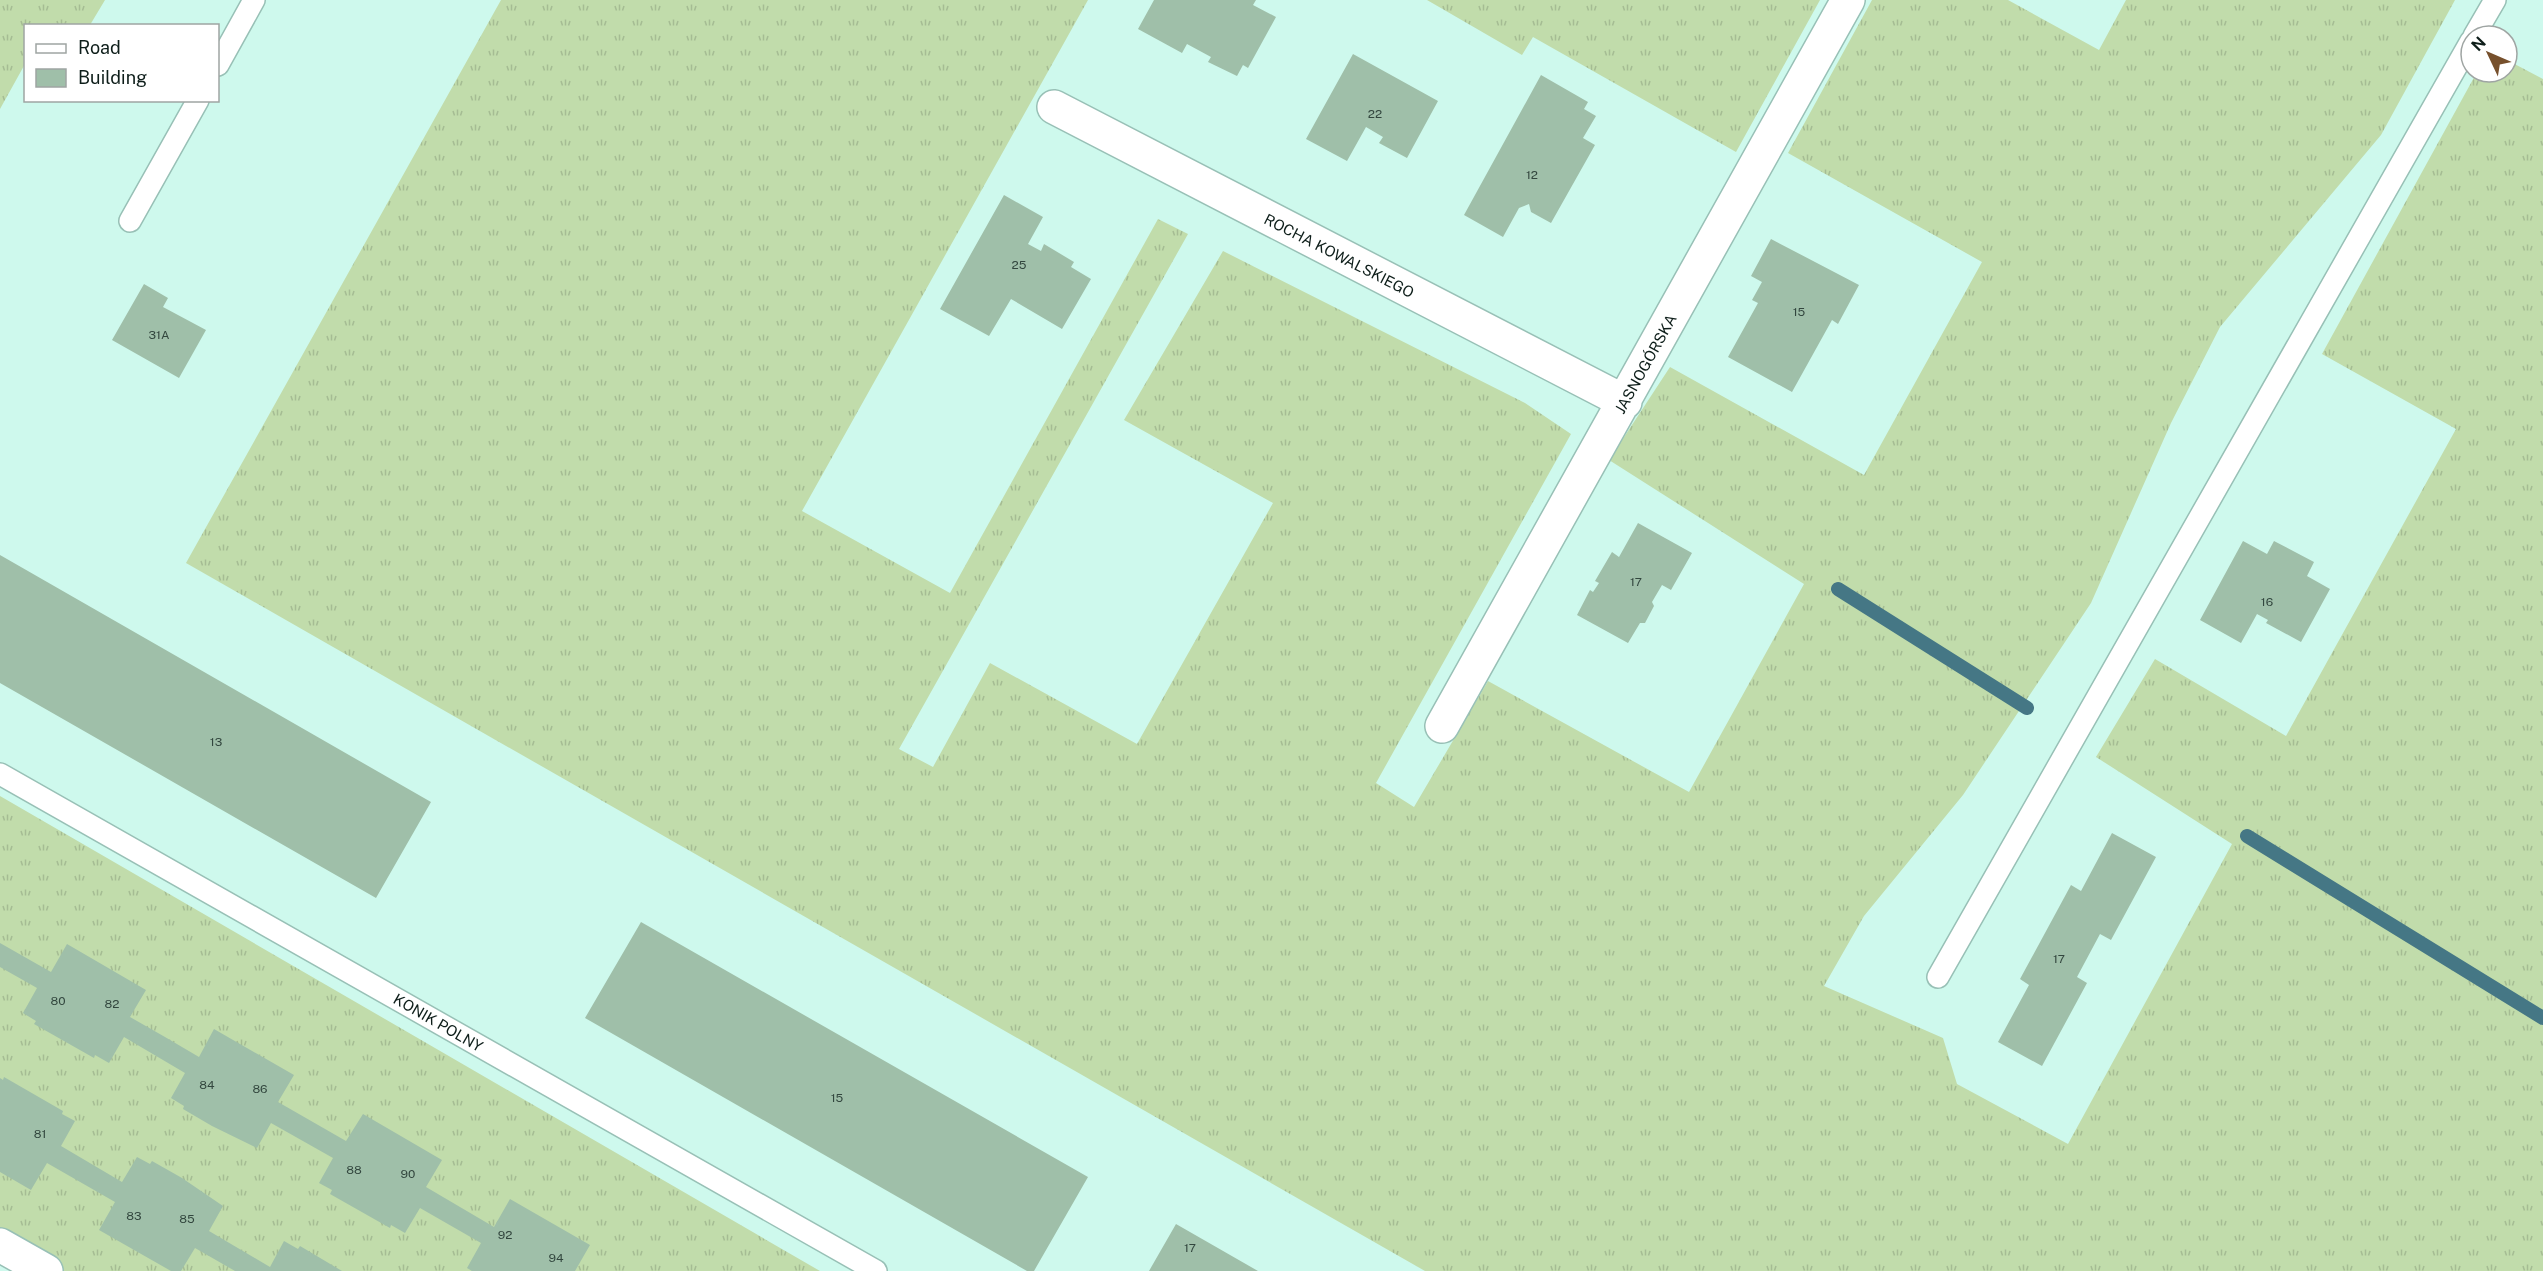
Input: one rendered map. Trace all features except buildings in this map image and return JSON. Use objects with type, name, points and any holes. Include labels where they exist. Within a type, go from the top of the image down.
[{"type":"street","name":"JASNOGÓRSKA","points":[[1442,726],[1848,0]]},
{"type":"street","name":"ROCHA KOWALSKIEGO","points":[[1054,107],[1625,402]]},
{"type":"street","points":[[0,1245],[46,1271]]},
{"type":"lane","points":[[219,63],[254,0]]},
{"type":"lane","points":[[2481,24],[2494,0]]},
{"type":"lane","points":[[1938,977],[2459,62]]},
{"type":"lane","points":[[130,221],[197,102]]},
{"type":"lane","name":"KONIK POLNY","points":[[0,774],[876,1271]]},
{"type":"green space","points":[[0,0],[105,0],[91,24],[24,24],[24,66],[0,109]]},
{"type":"green space","points":[[501,0],[1088,0],[802,511],[950,593],[1158,219],[1188,234],[899,749],[933,767],[990,663],[1137,744],[1273,503],[1124,420],[1223,251],[1525,403],[1571,434],[1376,783],[1414,807],[1488,681],[1689,792],[1804,584],[1609,460],[1670,367],[1864,475],[1982,262],[1788,153],[1872,0],[2008,0],[2099,50],[2126,0],[2455,0],[2381,135],[2220,327],[2171,423],[2091,603],[1963,795],[1864,916],[1824,986],[1943,1038],[1957,1084],[2068,1144],[2232,844],[2096,757],[2155,659],[2286,736],[2456,429],[2322,354],[2470,84],[2519,84],[2519,66],[2543,79],[2543,1271],[1425,1271],[186,563]]},
{"type":"green space","points":[[1427,0],[1820,0],[1736,152],[1533,37],[1522,55]]},
{"type":"green space","points":[[0,796],[820,1271],[24,1271],[0,1258]]},
{"type":"waterway","points":[[1838,589],[2027,708]]},
{"type":"waterway","points":[[2247,836],[2543,1018]]}]
